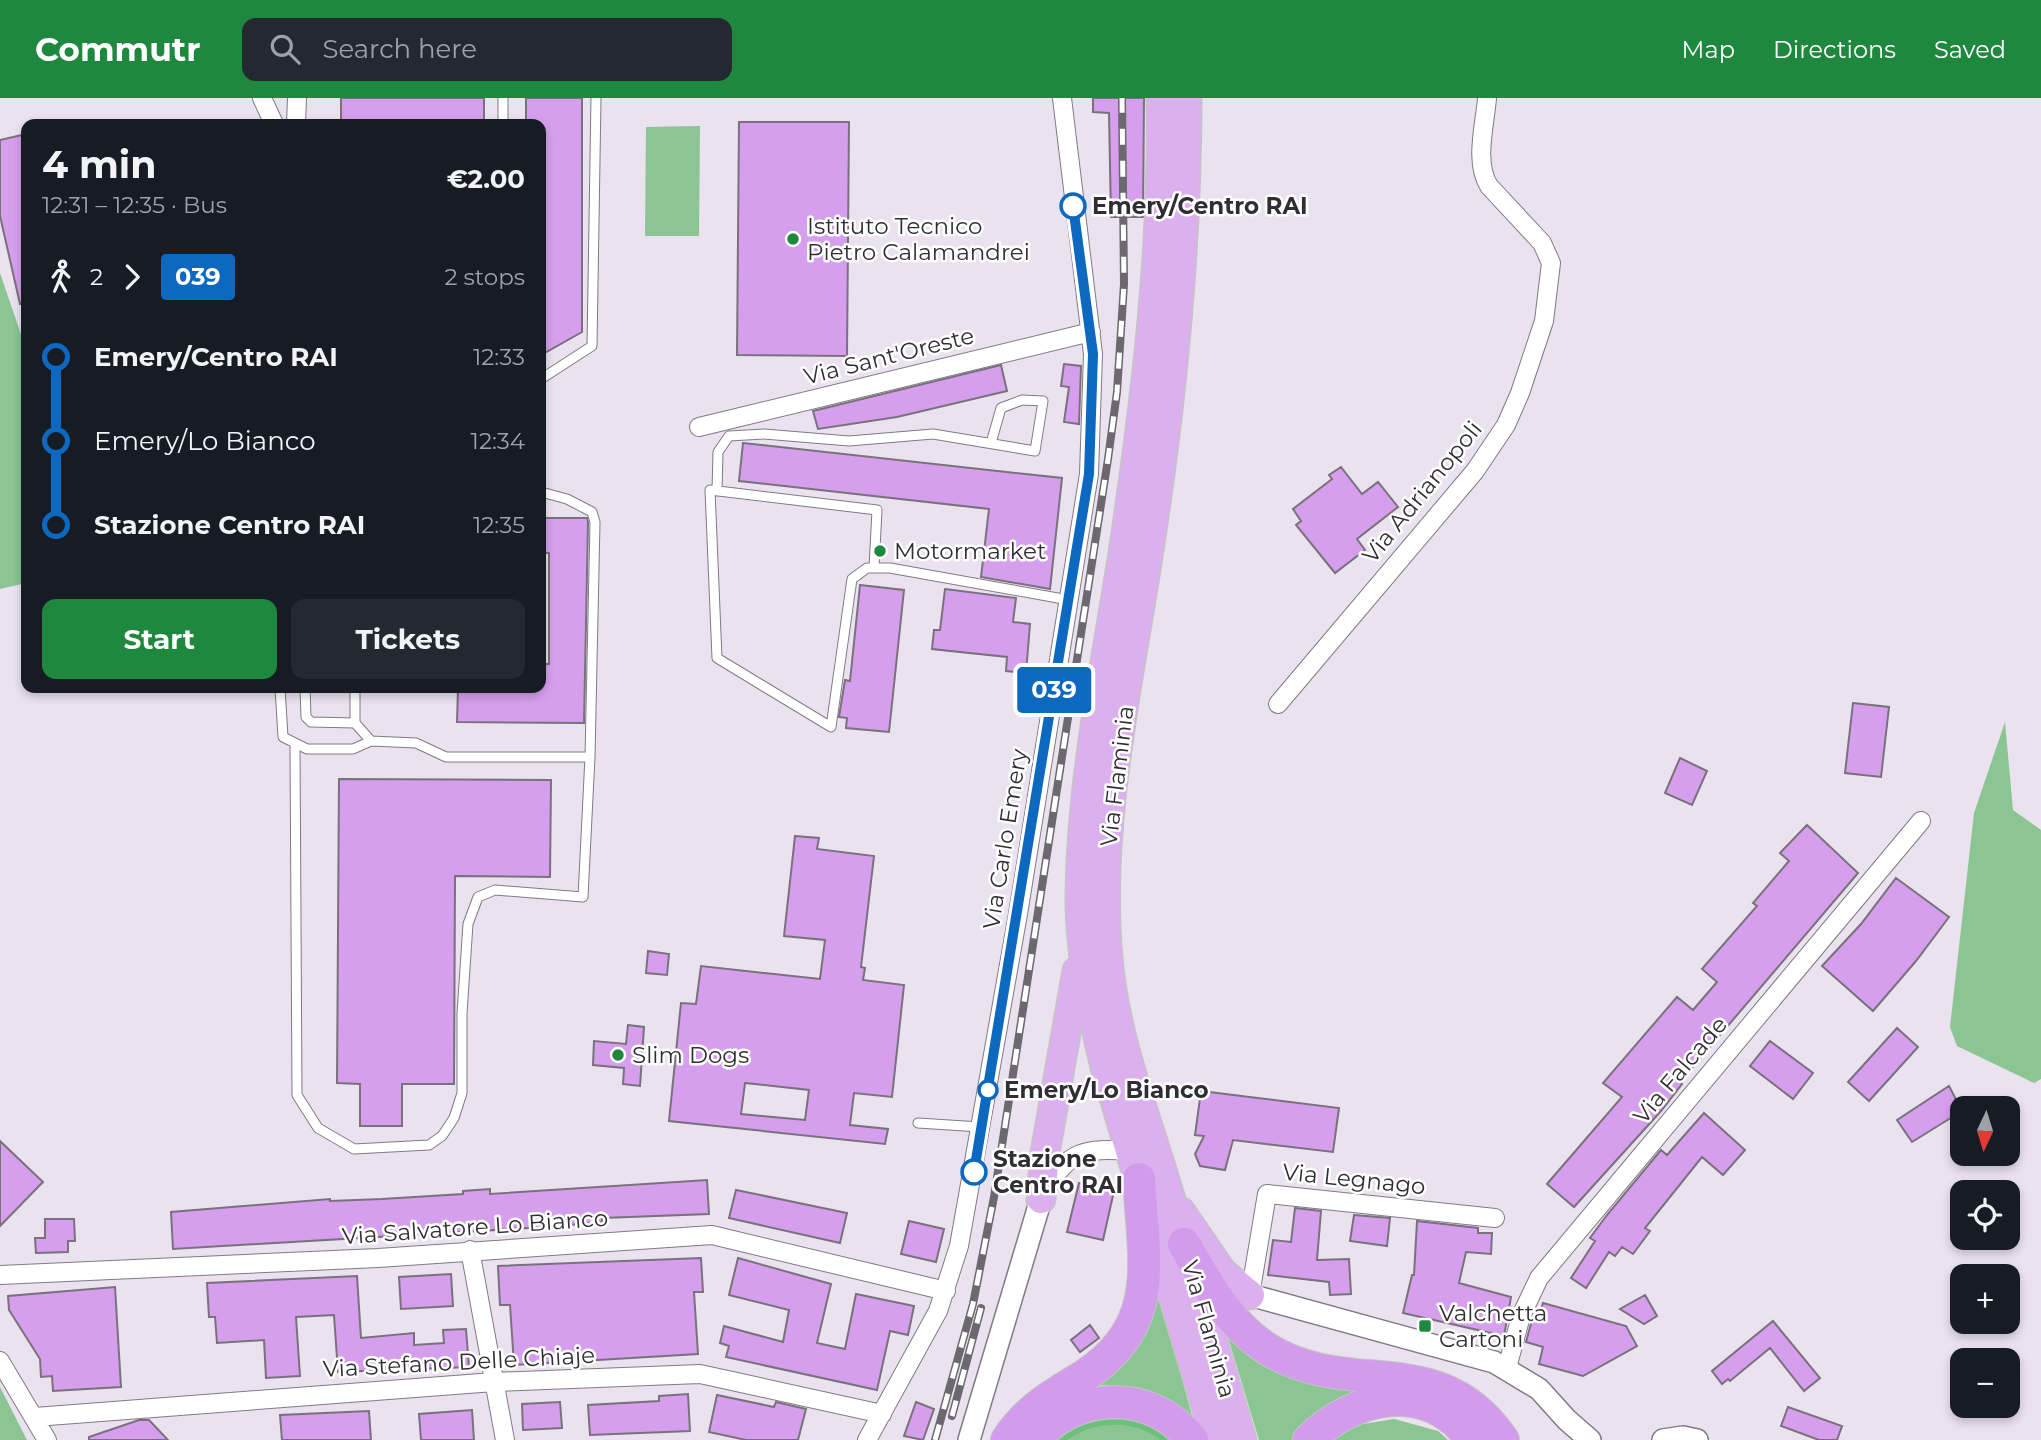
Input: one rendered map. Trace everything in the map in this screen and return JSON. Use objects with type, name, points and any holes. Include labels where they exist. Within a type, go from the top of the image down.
[{"type":"highway","name":"Via Flaminia","points":[[1161,98],[1162,165],[1154,318],[1138,451],[1086,804],[1081,926],[1098,1039],[1216,1440]]},
{"type":"highway","name":"Via Flaminia","points":[[1187,98],[1187,177],[1177,337],[1165,446],[1119,735],[1106,896],[1107,955],[1114,1004],[1242,1440]]},
{"type":"highway","points":[[1041,1199],[1045,1153],[1072,1002],[1081,926]]},
{"type":"highway","points":[[1007,1440],[1022,1419],[1038,1405],[1111,1356],[1130,1330],[1141,1304],[1145,1276],[1135,1165]]},
{"type":"highway","points":[[1171,1199],[1203,1240],[1222,1272],[1250,1295]]},
{"type":"highway","points":[[1184,1244],[1223,1308],[1266,1347],[1319,1371],[1417,1380],[1444,1389],[1476,1410],[1503,1440]]},
{"type":"highway","points":[[1309,1440],[1351,1408],[1390,1400],[1419,1403],[1444,1413],[1472,1440]]},
{"type":"highway","points":[[1033,1440],[1053,1420],[1067,1412],[1113,1401],[1156,1410],[1185,1431],[1192,1440]]},
{"type":"street","points":[[262,98],[272,119]]},
{"type":"street","points":[[296,119],[297,98]]},
{"type":"street","name":"Via Carlo Emery","points":[[867,1440],[946,1292],[961,1235],[982,1128],[1089,474],[1091,332],[1062,98]]},
{"type":"street","name":"Via Adrianopoli","points":[[1279,704],[1487,456],[1506,425],[1545,321],[1551,263],[1542,243],[1489,186],[1483,175],[1487,98]]},
{"type":"street","name":"Via Sant'Oreste","points":[[699,427],[1091,332]]},
{"type":"street","name":"Via Falcade","points":[[1507,1368],[1521,1316],[1539,1278],[1921,821]]},
{"type":"street","points":[[969,1440],[1041,1199],[1060,1168],[1076,1154],[1101,1150],[1135,1165]]},
{"type":"street","name":"Via Legnago","points":[[1250,1295],[1267,1194],[1495,1218]]},
{"type":"street","name":"Via Salvatore Lo Bianco","points":[[0,1275],[378,1258],[712,1235],[946,1292]]},
{"type":"street","points":[[470,1250],[505,1440]]},
{"type":"street","points":[[1250,1295],[1466,1352],[1507,1368],[1539,1390],[1566,1420],[1590,1440]]},
{"type":"street","points":[[0,1361],[47,1440]]},
{"type":"street","name":"Via Stefano Delle Chiaje","points":[[35,1416],[494,1382],[700,1374],[882,1414]]},
{"type":"street","points":[[1566,1420],[1578,1440]]},
{"type":"street","points":[[1663,1440],[1683,1437],[1697,1440]]},
{"type":"lane","points":[[503,98],[503,119]]},
{"type":"lane","points":[[546,376],[592,346],[597,98]]},
{"type":"lane","points":[[717,491],[718,452],[729,436],[764,434],[849,441],[933,434],[1035,451],[1043,401],[1022,400],[1001,408],[991,443]]},
{"type":"lane","points":[[874,568],[877,510],[710,490],[717,658],[831,727],[852,579],[867,568],[874,568],[890,568],[1069,600]]},
{"type":"lane","points":[[295,745],[297,1095],[318,1128],[354,1149],[429,1145],[442,1136],[454,1118],[462,1093],[462,1013],[468,924],[478,897],[495,890],[583,897],[590,757],[595,522],[592,512],[567,499],[546,493]]},
{"type":"lane","points":[[280,693],[284,737],[307,750],[353,749],[371,741],[416,743],[446,757],[590,757]]},
{"type":"lane","points":[[305,693],[306,717],[311,722],[355,723]]},
{"type":"lane","points":[[355,693],[355,723],[371,741]]},
{"type":"lane","points":[[918,1123],[982,1128]]},
{"type":"green space","points":[[700,126],[699,236],[645,236],[646,127]]},
{"type":"green space","points":[[0,273],[21,334],[21,584],[0,589]]},
{"type":"green space","points":[[2005,722],[2013,810],[2041,830],[2041,1079],[2034,1083],[1957,1046],[1950,1027],[1974,813]]},
{"type":"green space","points":[[1158,1289],[1195,1427],[1149,1393],[1125,1387],[1093,1386],[1127,1355],[1145,1332],[1156,1305]]},
{"type":"green space","points":[[1225,1327],[1372,1387],[1314,1420],[1292,1440],[1259,1440]]},
{"type":"green space","points":[[0,1387],[27,1440],[0,1440]]},
{"type":"green space","points":[[1095,1412],[1149,1418],[1177,1440],[1045,1440]]},
{"type":"green space","points":[[1394,1419],[1438,1431],[1448,1440],[1334,1440],[1357,1425]]},
{"type":"building","points":[[341,98],[484,98],[484,119],[341,119]]},
{"type":"building","points":[[526,98],[582,98],[582,332],[546,352],[546,119],[526,119]]},
{"type":"building","points":[[1093,98],[1144,98],[1143,217],[1111,217],[1109,113],[1093,112]]},
{"type":"building","name":"Istituto Tecnico Pietro Calamandrei","points":[[739,122],[849,122],[847,356],[737,355]]},
{"type":"building","points":[[21,135],[21,304],[0,216],[0,140]]},
{"type":"building","points":[[1064,364],[1081,366],[1079,424],[1064,422],[1069,387],[1061,386]]},
{"type":"building","points":[[1001,365],[1007,391],[897,417],[818,429],[813,411]]},
{"type":"building","points":[[743,443],[1062,478],[1050,589],[981,577],[989,509],[739,481]]},
{"type":"building","points":[[1341,467],[1362,494],[1378,482],[1398,507],[1357,539],[1365,550],[1335,573],[1296,525],[1301,521],[1293,509],[1332,479],[1329,475]]},
{"type":"building","points":[[546,518],[587,518],[584,723],[457,722],[458,693],[546,693],[546,664],[549,664],[549,553],[546,553]]},
{"type":"building","points":[[860,585],[904,590],[889,732],[846,728],[847,718],[839,717],[845,680],[850,681]]},
{"type":"building","points":[[945,589],[1016,598],[1013,622],[1030,624],[1026,673],[1006,671],[1007,657],[932,649],[934,630],[940,630]]},
{"type":"building","points":[[1853,703],[1889,707],[1881,777],[1845,773]]},
{"type":"building","points":[[1680,758],[1707,771],[1692,805],[1665,793]]},
{"type":"building","points":[[339,779],[551,780],[550,877],[455,876],[454,1084],[402,1084],[402,1126],[360,1126],[360,1084],[337,1083]]},
{"type":"building","points":[[1807,825],[1858,873],[1680,1082],[1682,1084],[1661,1111],[1574,1207],[1547,1184],[1622,1097],[1603,1083],[1677,997],[1693,1010],[1717,982],[1702,969],[1757,906],[1753,903],[1789,861],[1780,853]]},
{"type":"building","points":[[795,836],[819,838],[817,849],[874,856],[861,967],[865,968],[863,980],[904,985],[892,1097],[854,1093],[850,1125],[888,1129],[885,1144],[669,1121],[681,1003],[696,1004],[701,966],[820,979],[825,940],[784,936]],"holes":[[[745,1083],[809,1090],[805,1120],[741,1114]]]},
{"type":"building","points":[[1896,878],[1949,917],[1873,1011],[1822,966],[1861,924]]},
{"type":"building","points":[[648,951],[669,954],[667,975],[646,973]]},
{"type":"building","name":"Slim Dogs","points":[[628,1025],[644,1027],[640,1086],[623,1084],[624,1068],[593,1065],[594,1041],[626,1044]]},
{"type":"building","points":[[1897,1028],[1918,1047],[1869,1101],[1848,1082]]},
{"type":"building","points":[[1770,1041],[1813,1073],[1793,1099],[1750,1066]]},
{"type":"building","points":[[1949,1086],[1954,1096],[1950,1096],[1950,1118],[1912,1142],[1897,1120]]},
{"type":"building","points":[[1201,1091],[1339,1108],[1333,1152],[1233,1140],[1225,1170],[1200,1166],[1195,1154],[1204,1136],[1195,1135]]},
{"type":"building","points":[[1704,1113],[1745,1150],[1723,1175],[1702,1157],[1645,1228],[1650,1231],[1633,1254],[1622,1247],[1615,1256],[1609,1252],[1586,1288],[1571,1278],[1595,1241],[1590,1238],[1607,1215],[1661,1150],[1667,1155]]},
{"type":"building","points":[[0,1141],[43,1182],[0,1226]]},
{"type":"building","points":[[707,1180],[709,1214],[602,1218],[602,1222],[546,1227],[173,1249],[171,1212],[330,1199],[463,1194],[463,1191],[490,1189],[490,1194]]},
{"type":"building","points":[[1079,1183],[1114,1191],[1103,1240],[1067,1232]]},
{"type":"building","points":[[736,1190],[847,1213],[840,1243],[729,1218]]},
{"type":"building","points":[[1295,1208],[1321,1211],[1317,1260],[1349,1259],[1351,1294],[1330,1295],[1329,1282],[1268,1275],[1273,1240],[1291,1242]]},
{"type":"building","points":[[1354,1215],[1390,1218],[1387,1246],[1350,1241]]},
{"type":"building","points":[[45,1219],[74,1219],[75,1241],[68,1241],[68,1252],[36,1253],[35,1238],[45,1238]]},
{"type":"building","points":[[909,1221],[944,1229],[936,1262],[901,1254]]},
{"type":"building","points":[[1417,1221],[1478,1228],[1478,1233],[1492,1233],[1491,1254],[1466,1252],[1459,1283],[1511,1297],[1504,1336],[1403,1313],[1414,1275]]},
{"type":"building","points":[[701,1258],[703,1292],[694,1292],[698,1354],[514,1365],[510,1305],[500,1305],[498,1266]]},
{"type":"building","points":[[738,1258],[831,1284],[817,1343],[845,1349],[856,1294],[914,1306],[908,1335],[890,1331],[877,1390],[726,1357],[729,1346],[720,1343],[724,1326],[783,1342],[789,1310],[729,1295]]},
{"type":"building","points":[[451,1274],[453,1306],[401,1309],[399,1277]]},
{"type":"building","points":[[357,1276],[361,1338],[414,1333],[414,1345],[444,1343],[443,1330],[466,1329],[469,1367],[338,1372],[334,1315],[296,1317],[300,1376],[266,1378],[264,1340],[217,1343],[215,1317],[209,1317],[207,1283]]},
{"type":"building","points":[[115,1287],[121,1387],[53,1391],[52,1376],[41,1377],[40,1359],[9,1310],[8,1296]]},
{"type":"building","points":[[1645,1295],[1657,1316],[1644,1324],[1620,1309]]},
{"type":"building","points":[[1543,1303],[1626,1326],[1637,1346],[1583,1376],[1539,1364],[1543,1347],[1526,1342],[1532,1320],[1538,1320]]},
{"type":"building","points":[[1773,1321],[1820,1378],[1804,1391],[1770,1348],[1730,1381],[1728,1379],[1722,1384],[1712,1371]]},
{"type":"building","points":[[1090,1325],[1099,1338],[1080,1352],[1071,1340]]},
{"type":"building","points":[[688,1394],[690,1431],[590,1435],[588,1405],[659,1401],[659,1396]]},
{"type":"building","points":[[717,1395],[774,1407],[776,1402],[806,1409],[798,1440],[746,1440],[709,1432]]},
{"type":"building","points":[[560,1402],[562,1428],[523,1430],[522,1404]]},
{"type":"building","points":[[916,1402],[934,1409],[923,1440],[904,1436]]},
{"type":"building","points":[[1788,1407],[1842,1426],[1837,1440],[1819,1440],[1781,1426]]},
{"type":"building","points":[[472,1410],[474,1440],[421,1440],[419,1414]]},
{"type":"building","points":[[369,1411],[371,1440],[282,1440],[280,1415]]},
{"type":"building","points":[[139,1420],[149,1420],[168,1440],[89,1440],[89,1437]]},
{"type":"waterway","points":[[1063,1440],[1087,1427],[1114,1422],[1140,1427],[1164,1440]]},
{"type":"railway","points":[[935,1440],[973,1304],[994,1197],[1108,459],[1117,392],[1124,284],[1122,98]]},
{"type":"railway","points":[[952,1416],[981,1308]]},
{"type":"bus line","name":"039","points":[[974,1172],[1089,474],[1093,354],[1073,206]]},
{"type":"place","name":"Emery/Centro RAI","points":[[1073,206]]},
{"type":"place","name":"Istituto Tecnico Pietro Calamandrei","points":[[793,239]]},
{"type":"place","name":"Motormarket","points":[[880,551]]},
{"type":"place","name":"Slim Dogs","points":[[618,1055]]},
{"type":"place","name":"Emery/Lo Bianco","points":[[988,1090]]},
{"type":"place","name":"Stazione Centro RAI","points":[[974,1172]]},
{"type":"place","name":"Valchetta Cartoni","points":[[1425,1326]]}]
